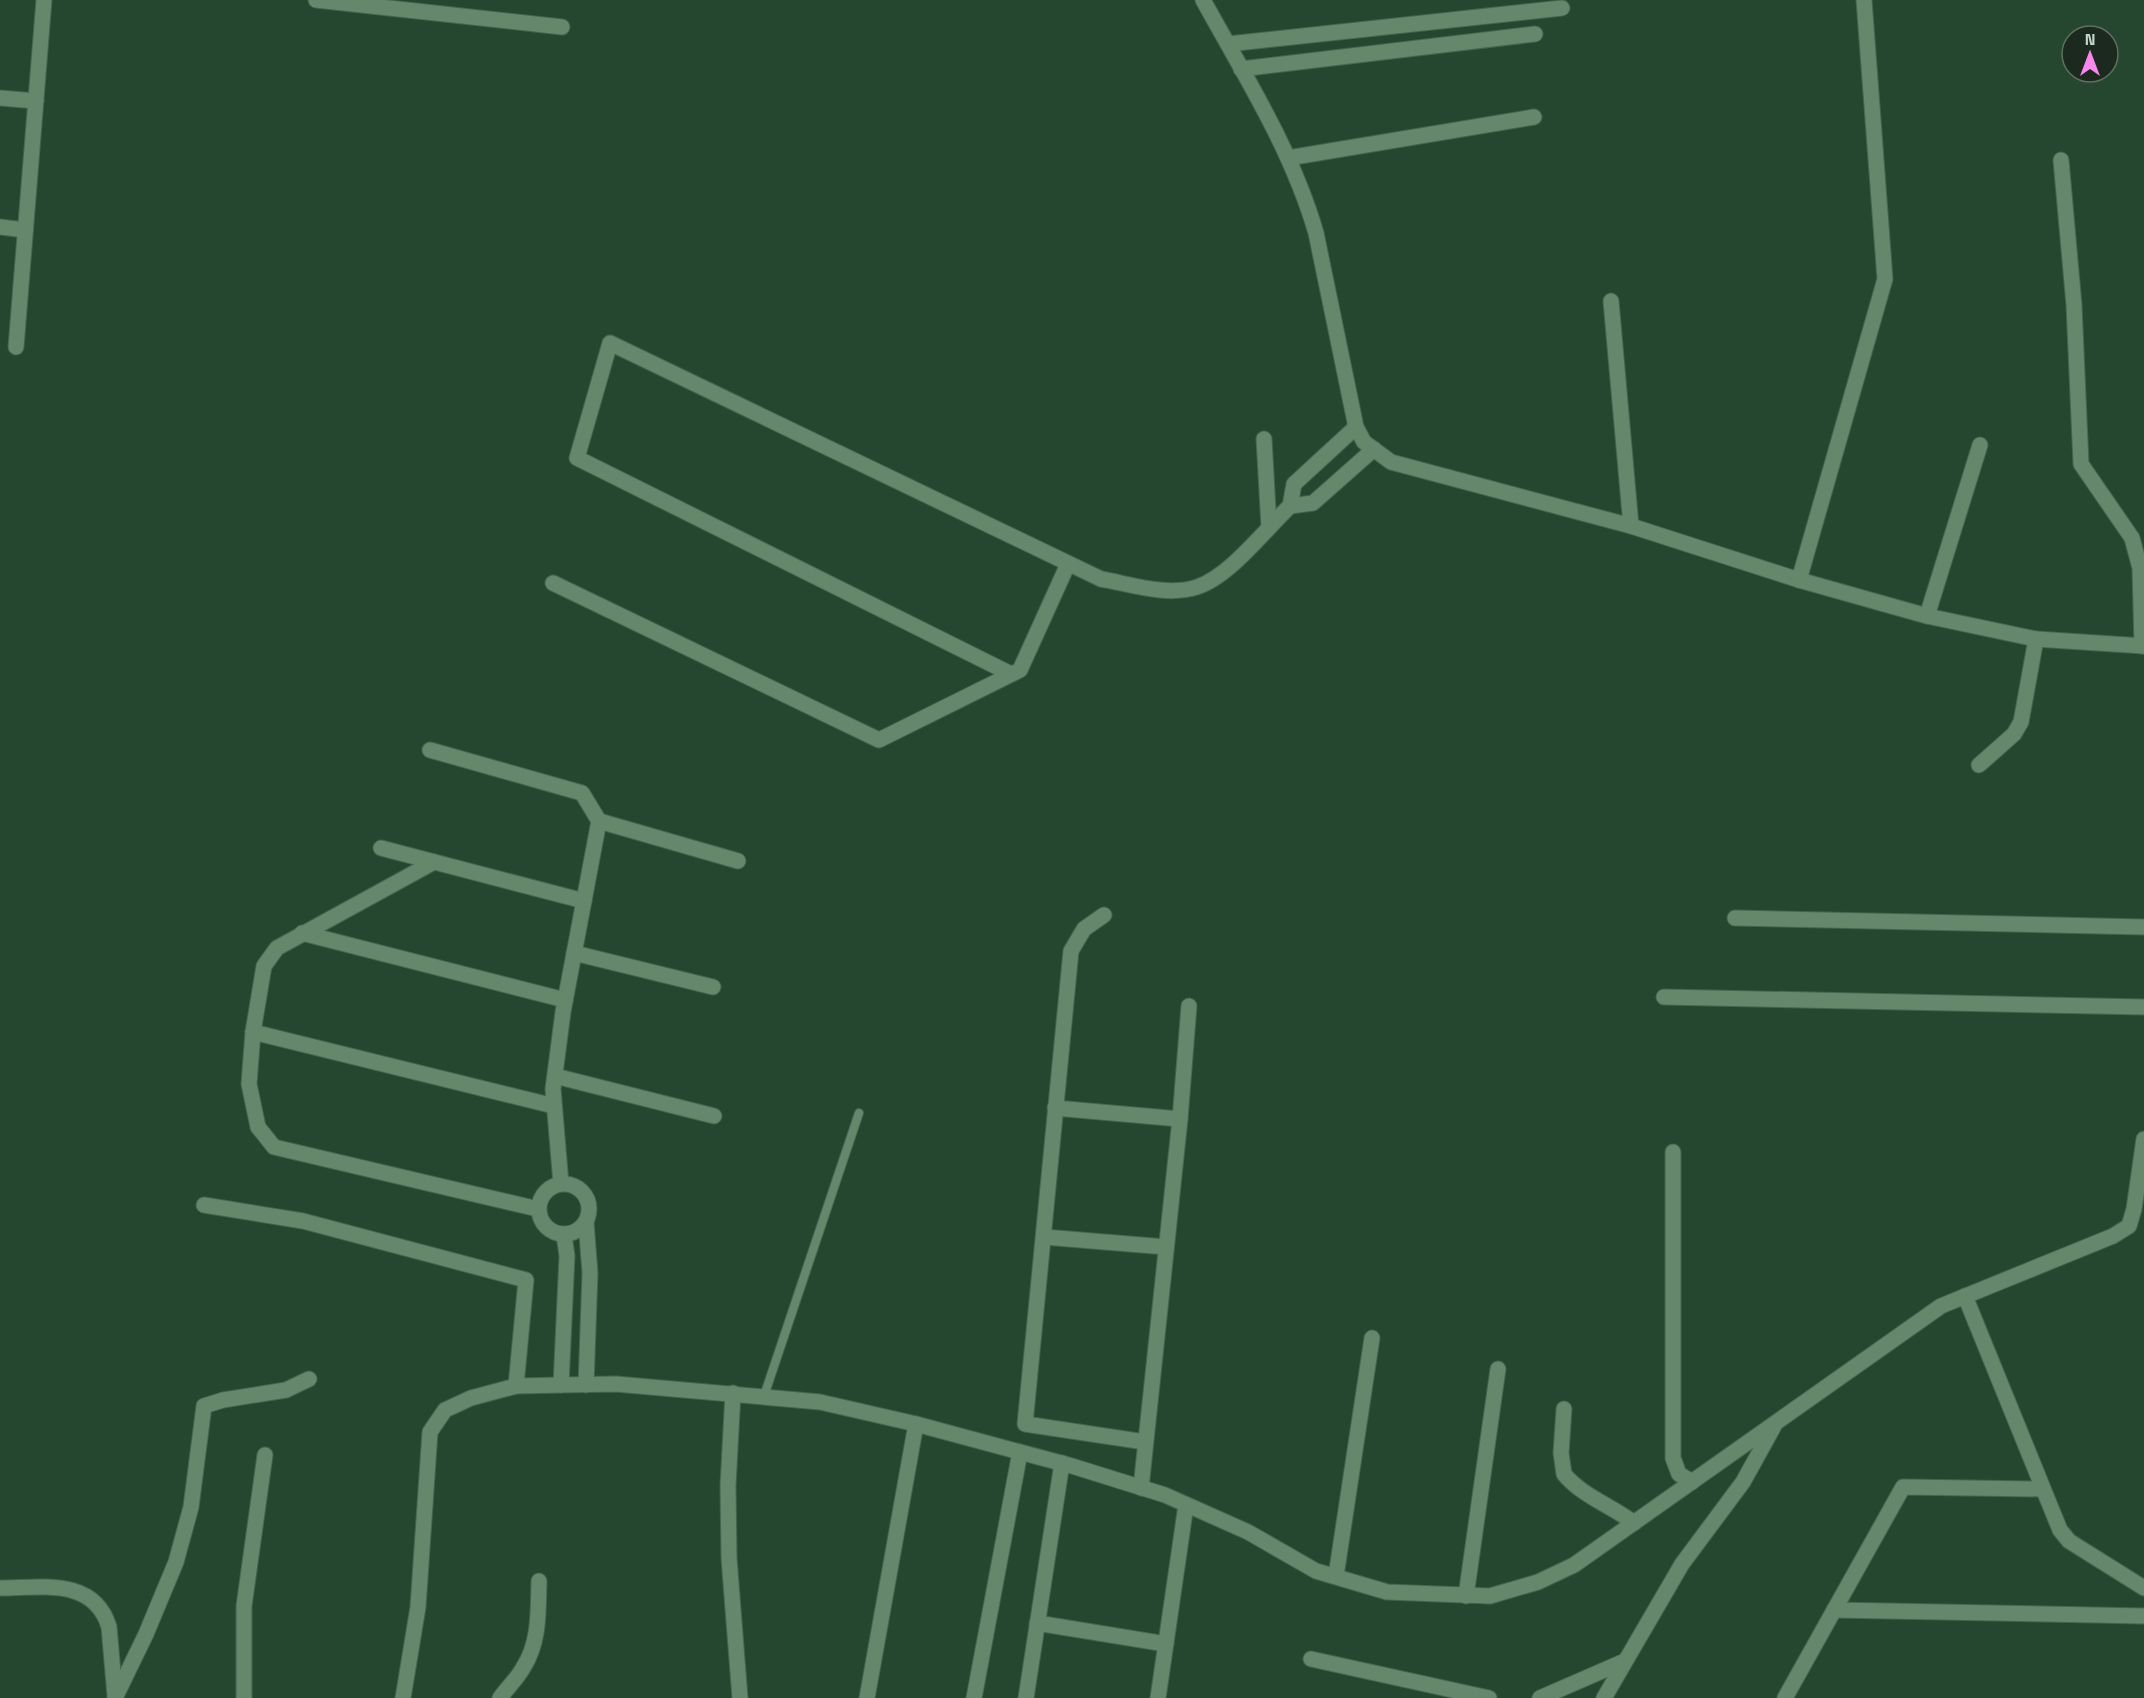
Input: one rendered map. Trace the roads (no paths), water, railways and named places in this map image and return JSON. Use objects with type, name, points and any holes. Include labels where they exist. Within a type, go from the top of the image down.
[{"type":"street","points":[[16,347],[44,0]]},
{"type":"street","points":[[316,0],[562,27]]},
{"type":"street","points":[[1203,0],[1288,158],[1307,203],[1316,233],[1356,427],[1364,442],[1391,462],[1631,526],[1799,580],[1927,616],[2036,639],[2143,646],[2140,568],[2132,538],[2100,496],[2081,464],[2074,305],[2061,160]]},
{"type":"street","points":[[1799,580],[1885,279],[1864,0]]},
{"type":"street","points":[[1227,44],[1562,8]]},
{"type":"street","points":[[1241,69],[1535,34]]},
{"type":"street","points":[[0,98],[36,101]]},
{"type":"street","points":[[1288,158],[1534,117]]},
{"type":"street","points":[[0,227],[26,230]]},
{"type":"street","points":[[1611,301],[1631,526]]},
{"type":"street","points":[[1011,674],[577,458],[610,343],[1101,579],[1160,590],[1195,588],[1216,579],[1290,506],[1294,484],[1356,427]]},
{"type":"street","points":[[1264,439],[1269,527]]},
{"type":"street","points":[[1927,616],[1980,445]]},
{"type":"street","points":[[1290,506],[1313,503],[1374,449]]},
{"type":"street","points":[[553,583],[879,740],[1020,669],[1068,564]]},
{"type":"street","points":[[1978,765],[2014,734],[2021,722],[2036,639]]},
{"type":"street","points":[[430,750],[582,793],[599,821],[565,1000],[555,1076],[554,1106],[561,1184]]},
{"type":"street","points":[[599,821],[738,861]]},
{"type":"street","points":[[381,848],[584,901]]},
{"type":"street","points":[[434,862],[277,948],[264,966],[253,1032],[249,1084],[258,1126],[274,1147],[538,1209]]},
{"type":"street","points":[[1104,915],[1084,929],[1071,951],[1025,1424],[1145,1442]]},
{"type":"street","points":[[1735,918],[2144,927]]},
{"type":"street","points":[[302,933],[565,1000]]},
{"type":"street","points":[[574,952],[713,987]]},
{"type":"street","points":[[1664,997],[2144,1007]]},
{"type":"street","points":[[1141,1488],[1190,1006]]},
{"type":"street","points":[[253,1032],[554,1106]]},
{"type":"street","points":[[555,1076],[714,1116]]},
{"type":"street","points":[[1055,1108],[1180,1119]]},
{"type":"street","points":[[403,1698],[418,1607],[430,1431],[445,1410],[471,1398],[516,1386],[586,1385],[733,1393],[820,1402],[916,1424],[1062,1463],[1141,1488],[1248,1532],[1316,1571],[1387,1592],[1490,1596],[1538,1582],[1574,1565],[1941,1306],[2114,1236],[2129,1226],[2134,1209],[2144,1139]]},
{"type":"street","points":[[1673,1152],[1673,1458],[1678,1474],[1692,1482]]},
{"type":"street","points":[[586,1222],[573,1233],[564,1235],[548,1230],[539,1217],[538,1209],[543,1194],[549,1188],[561,1184],[574,1186],[586,1197],[589,1205],[586,1222],[590,1273],[586,1385]]},
{"type":"street","points":[[204,1205],[303,1221],[526,1280],[516,1386]]},
{"type":"street","points":[[561,1385],[567,1256],[564,1235]]},
{"type":"street","points":[[1044,1237],[1166,1247]]},
{"type":"street","points":[[1965,1296],[2060,1530],[2069,1541],[2144,1588]]},
{"type":"street","points":[[1336,1576],[1372,1338]]},
{"type":"street","points":[[1466,1596],[1498,1369]]},
{"type":"street","points":[[115,1698],[146,1634],[176,1562],[190,1507],[204,1406],[223,1400],[286,1390],[309,1379]]},
{"type":"street","points":[[733,1393],[728,1485],[729,1558],[740,1698]]},
{"type":"street","points":[[1564,1409],[1561,1453],[1564,1474],[1585,1493],[1610,1505],[1634,1523]]},
{"type":"street","points":[[1604,1698],[1683,1564],[1743,1482],[1776,1423]]},
{"type":"street","points":[[867,1698],[916,1424]]},
{"type":"street","points":[[974,1698],[1020,1452]]},
{"type":"street","points":[[244,1698],[244,1606],[265,1455]]},
{"type":"street","points":[[1026,1698],[1062,1463]]},
{"type":"street","points":[[1785,1698],[1903,1487],[2042,1489]]},
{"type":"street","points":[[1158,1698],[1186,1505]]},
{"type":"street","points":[[500,1698],[523,1669],[532,1651],[537,1623],[539,1581]]},
{"type":"street","points":[[0,1588],[59,1587],[82,1592],[92,1598],[106,1616],[109,1627],[115,1698]]},
{"type":"street","points":[[1834,1610],[2144,1616]]},
{"type":"street","points":[[1037,1623],[1166,1644]]},
{"type":"street","points":[[1311,1659],[1489,1698]]},
{"type":"street","points":[[1540,1698],[1625,1660]]},
{"type":"lane","points":[[764,1396],[859,1113]]}]
